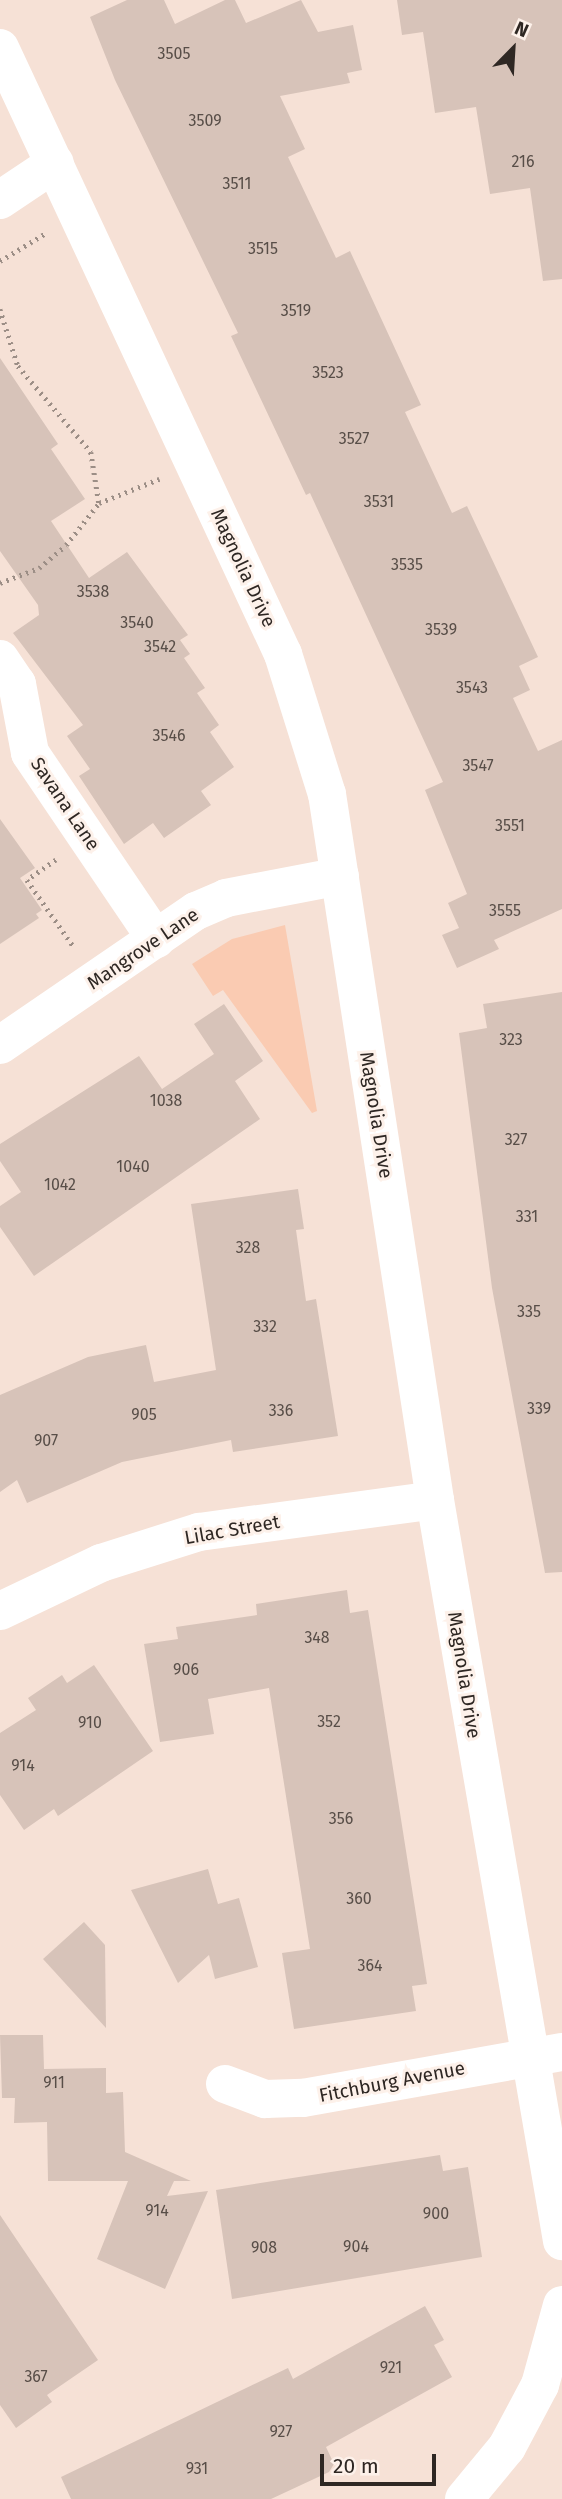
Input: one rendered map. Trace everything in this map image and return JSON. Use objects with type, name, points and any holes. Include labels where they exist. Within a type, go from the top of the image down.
[{"type":"street","name":"Magnolia Drive","points":[[0,48],[196,465],[308,720],[340,876],[435,1500],[545,2055],[562,2241]]},
{"type":"street","points":[[0,200],[55,163]]},
{"type":"street","name":"Savana Lane","points":[[0,659],[17,684],[11,733],[30,753],[156,939]]},
{"type":"street","name":"Mangrove Lane","points":[[0,1045],[156,939],[226,898],[340,876]]},
{"type":"street","name":"Lilac Street","points":[[0,1611],[101,1563],[199,1532],[435,1500]]},
{"type":"street","name":"Fitchburg Avenue","points":[[225,2084],[265,2099],[303,2098],[545,2055]]},
{"type":"street","points":[[464,2499],[507,2447],[540,2385],[562,2305]]},
{"type":"path","points":[[0,261],[80,216]]},
{"type":"path","points":[[0,309],[18,366],[91,452],[99,503]]},
{"type":"path","points":[[0,583],[39,568],[66,545],[99,503],[196,465]]},
{"type":"path","points":[[88,838],[27,880],[97,979]]},
{"type":"shaded area","points":[[285,925],[317,1111],[312,1113],[223,990],[213,996],[192,964],[232,939]]},
{"type":"building","points":[[127,0],[164,0],[175,24],[225,0],[235,0],[246,23],[301,0],[318,32],[353,25],[362,70],[347,73],[350,83],[280,96],[305,149],[288,157],[336,258],[350,251],[421,405],[405,412],[452,513],[467,506],[538,657],[519,666],[530,690],[513,698],[538,751],[562,740],[562,909],[494,940],[499,949],[457,968],[442,935],[459,928],[448,903],[467,894],[425,790],[443,782],[310,493],[306,495],[231,336],[238,333],[115,80],[90,17]]},
{"type":"building","points":[[397,0],[562,0],[562,279],[543,281],[530,188],[490,194],[476,107],[435,113],[423,32],[402,35]]},
{"type":"building","points":[[0,358],[58,444],[51,449],[85,499],[51,521],[89,578],[127,552],[188,635],[180,640],[190,654],[184,658],[205,688],[197,693],[219,725],[210,732],[234,767],[201,791],[211,805],[164,838],[153,823],[124,844],[79,776],[90,769],[67,736],[83,725],[13,633],[39,615],[38,605],[0,551]]},
{"type":"building","points":[[0,819],[35,868],[20,878],[42,910],[36,914],[39,918],[0,944]]},
{"type":"building","points":[[562,992],[562,1572],[545,1573],[492,1288],[459,1033],[487,1028],[483,1004]]},
{"type":"building","points":[[224,1004],[263,1061],[235,1081],[260,1119],[34,1276],[0,1227],[0,1206],[21,1192],[0,1161],[0,1144],[139,1056],[162,1089],[214,1054],[194,1024]]},
{"type":"building","points":[[298,1189],[304,1229],[296,1230],[306,1301],[316,1299],[338,1436],[233,1452],[231,1440],[122,1462],[27,1503],[17,1480],[0,1492],[0,1395],[88,1357],[146,1345],[154,1382],[216,1370],[191,1204]]},
{"type":"building","points":[[347,1590],[350,1613],[368,1610],[427,1984],[412,1986],[416,2011],[294,2029],[282,1953],[310,1949],[269,1688],[208,1699],[214,1734],[160,1742],[144,1644],[178,1639],[176,1627],[257,1615],[256,1604]]},
{"type":"building","points":[[94,1665],[153,1751],[58,1816],[54,1809],[24,1830],[0,1795],[0,1733],[36,1710],[28,1698],[62,1675],[67,1683]]},
{"type":"building","points":[[208,1869],[218,1904],[239,1898],[258,1967],[215,1979],[209,1955],[178,1983],[131,1890]]},
{"type":"building","points":[[84,1922],[105,1945],[106,2028],[43,1959]]},
{"type":"building","points":[[0,2035],[43,2035],[44,2069],[106,2068],[106,2093],[123,2092],[125,2152],[191,2181],[174,2181],[167,2196],[208,2191],[165,2289],[97,2259],[128,2181],[48,2181],[47,2122],[14,2123],[15,2098],[2,2098]]},
{"type":"building","points":[[440,2155],[443,2171],[468,2167],[482,2257],[232,2299],[216,2190]]},
{"type":"building","points":[[0,2215],[98,2360],[47,2395],[52,2402],[16,2428],[0,2405]]},
{"type":"building","points":[[425,2306],[444,2340],[434,2345],[452,2377],[326,2447],[334,2464],[329,2472],[271,2499],[71,2499],[61,2477],[288,2368],[293,2379]]}]
